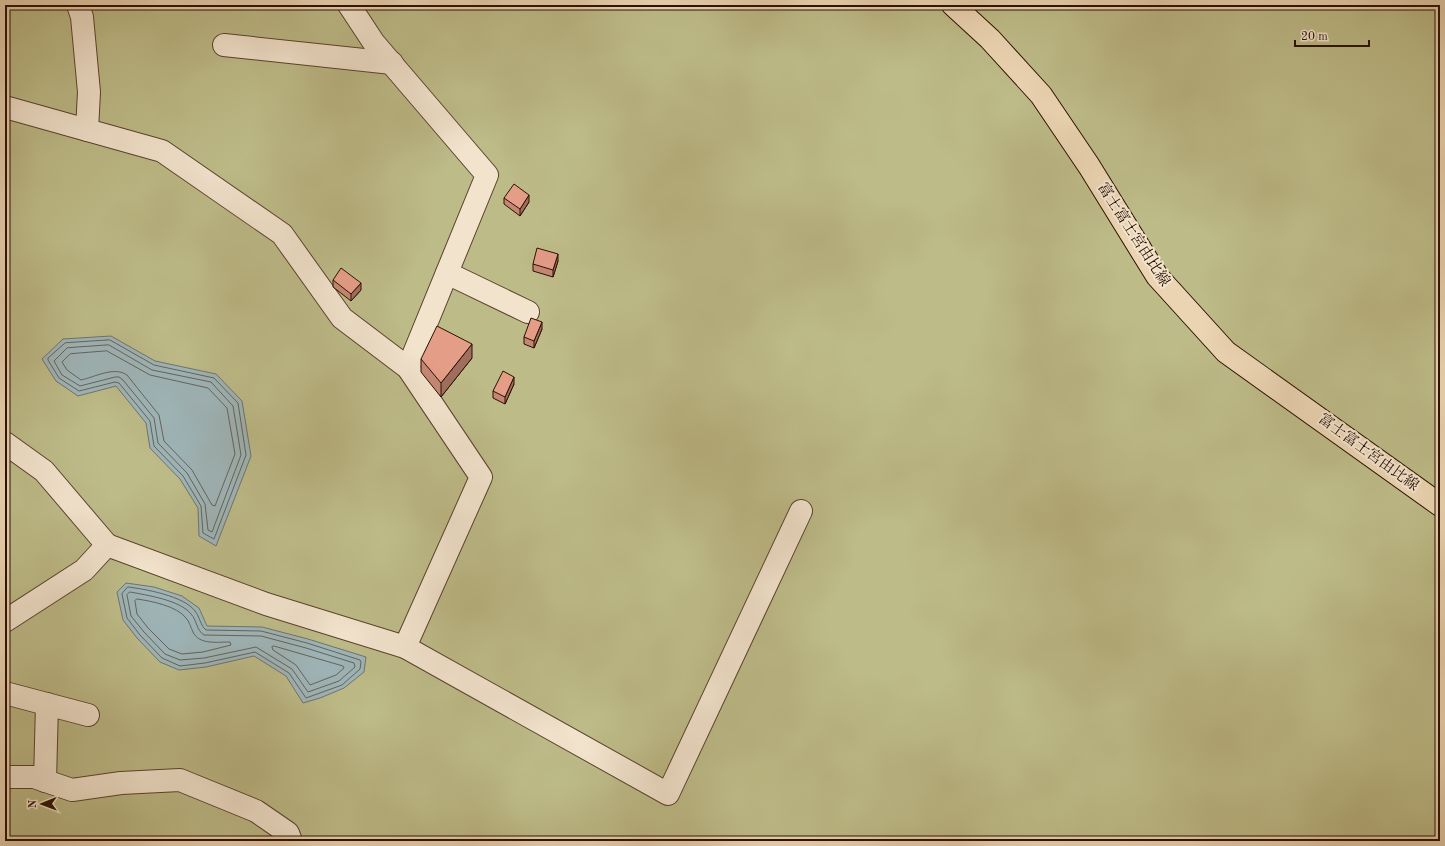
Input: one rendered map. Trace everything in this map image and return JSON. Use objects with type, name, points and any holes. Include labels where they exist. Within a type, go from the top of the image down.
[{"type":"main road","name":"富士富士宮由比線","points":[[953,5],[990,39],[1041,95],[1089,166],[1157,276],[1226,352],[1440,505]]},
{"type":"lane","points":[[78,5],[82,18],[89,92],[87,130]]},
{"type":"lane","points":[[348,5],[374,43],[486,175],[408,368]]},
{"type":"lane","points":[[224,45],[392,63]]},
{"type":"lane","points":[[5,107],[162,151],[282,234],[342,318],[408,368],[481,477],[405,647]]},
{"type":"lane","points":[[447,273],[528,312]]},
{"type":"lane","points":[[5,443],[44,471],[107,545],[266,604],[405,647],[668,794],[801,511]]},
{"type":"lane","points":[[5,621],[84,570],[107,545]]},
{"type":"lane","points":[[5,694],[88,715]]},
{"type":"lane","points":[[45,781],[47,704]]},
{"type":"lane","points":[[5,777],[34,777],[72,790],[121,783],[180,780],[256,811],[288,834],[291,841]]},
{"type":"shaded area","points":[[5,5],[1440,5],[1440,841],[5,841]]},
{"type":"water","points":[[111,336],[155,361],[216,374],[242,401],[251,456],[216,546],[199,536],[198,508],[180,479],[150,448],[146,423],[116,386],[78,396],[56,381],[42,359],[63,339]]},
{"type":"water","points":[[126,583],[154,587],[182,596],[199,608],[207,626],[262,627],[308,639],[366,657],[364,672],[344,688],[303,703],[286,676],[254,656],[206,667],[179,670],[160,662],[137,638],[123,620],[117,592]]},
{"type":"building","points":[[514,184],[529,195],[520,209],[504,198]]},
{"type":"building","points":[[537,248],[558,254],[553,270],[533,264]]},
{"type":"building","points":[[341,268],[361,283],[351,294],[333,280]]},
{"type":"building","points":[[531,318],[542,322],[534,341],[524,337]]},
{"type":"building","points":[[437,326],[472,344],[441,383],[421,359]]},
{"type":"building","points":[[503,371],[514,377],[505,397],[493,391]]}]
